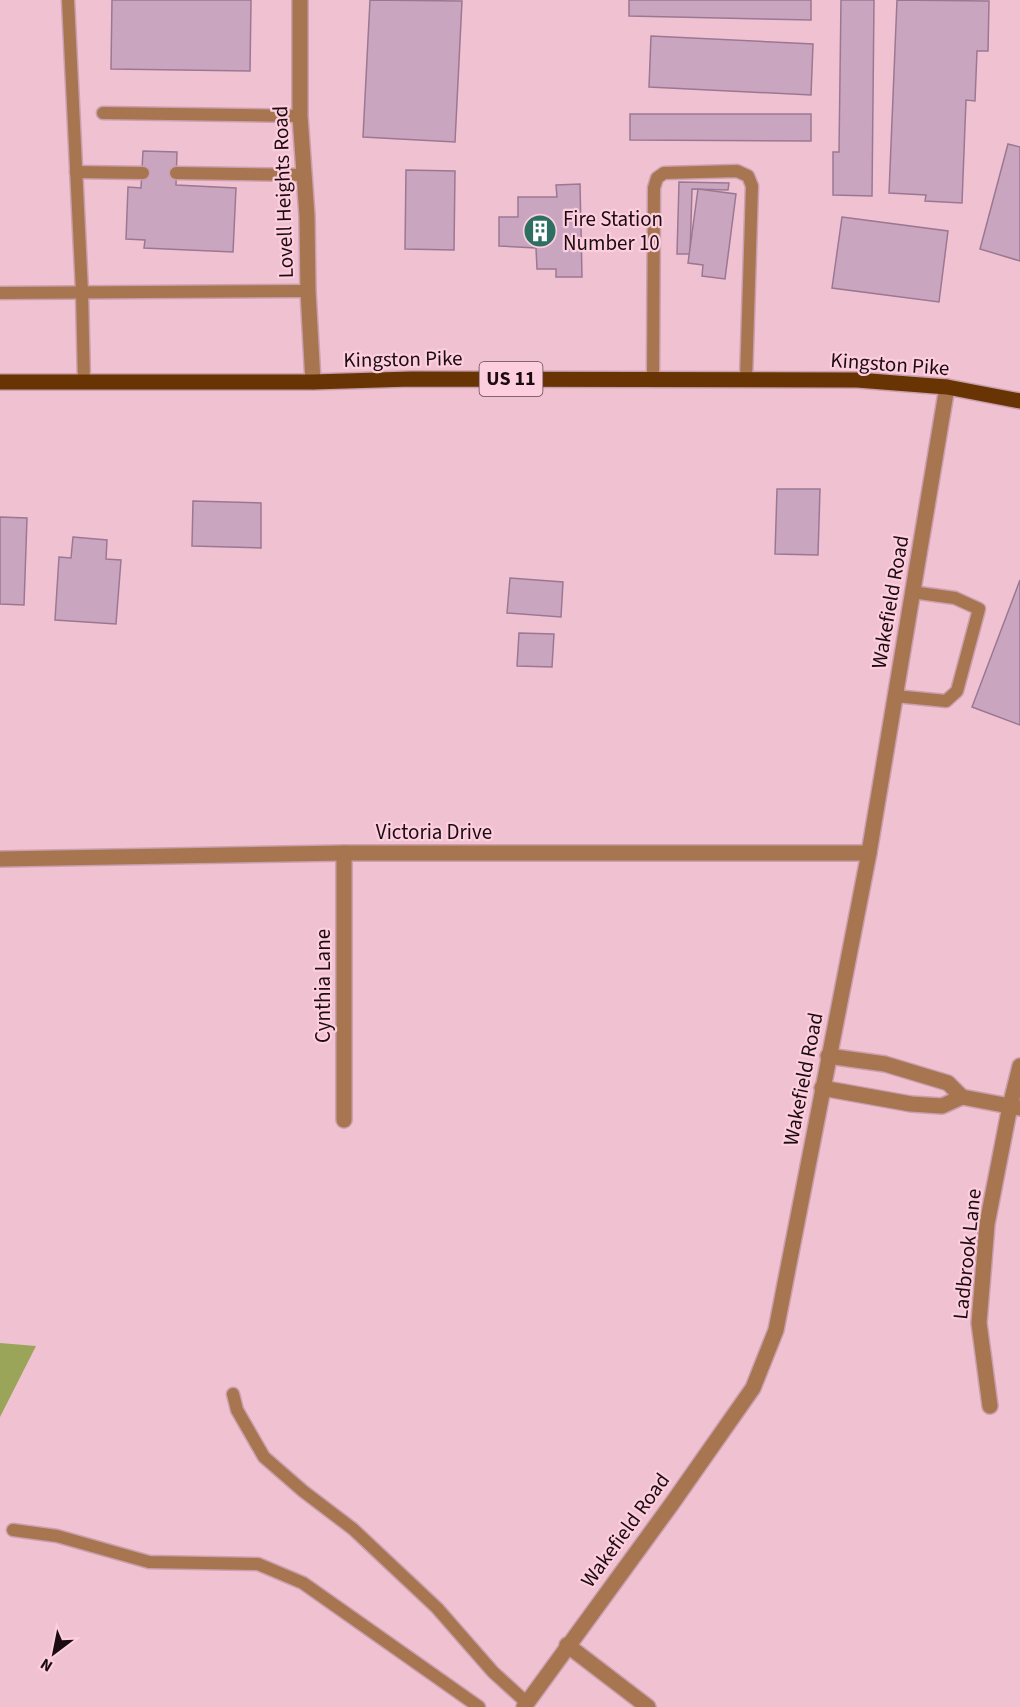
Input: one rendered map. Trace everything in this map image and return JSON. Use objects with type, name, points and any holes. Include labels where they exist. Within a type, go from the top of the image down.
[{"type":"main road","name":"Kingston Pike","points":[[0,382],[313,382],[411,379],[857,380],[947,387],[1020,401]]},
{"type":"street","name":"Lovell Heights Road","points":[[300,0],[300,116],[308,216],[308,291],[313,382]]},
{"type":"street","name":"Wakefield Road","points":[[525,1705],[753,1388],[776,1330],[869,853],[947,387]]},
{"type":"street","name":"Victoria Drive","points":[[0,858],[344,852],[869,853]]},
{"type":"street","name":"Cynthia Lane","points":[[344,852],[344,1120]]},
{"type":"street","points":[[828,1056],[885,1065],[948,1083],[962,1098]]},
{"type":"street","name":"Ladbrook Lane","points":[[990,1406],[979,1323],[987,1224],[1015,1107],[1020,1066]]},
{"type":"street","points":[[822,1088],[921,1104],[942,1106],[962,1098],[1015,1107]]},
{"type":"street","points":[[567,1645],[648,1707]]},
{"type":"lane","points":[[68,0],[84,383]]},
{"type":"lane","points":[[103,112],[300,116]]},
{"type":"lane","points":[[653,380],[654,188],[657,178],[664,173],[737,171],[748,176],[752,186],[746,380]]},
{"type":"lane","points":[[76,172],[142,173]]},
{"type":"lane","points":[[176,173],[304,175]]},
{"type":"lane","points":[[0,293],[308,291]]},
{"type":"lane","points":[[895,696],[946,701],[957,691],[979,609],[955,598],[912,592]]},
{"type":"lane","points":[[233,1394],[237,1410],[264,1457],[361,1537],[437,1608],[525,1705]]},
{"type":"lane","points":[[13,1530],[57,1536],[149,1562],[258,1564],[303,1583],[479,1707]]},
{"type":"green space","points":[[0,1343],[36,1346],[0,1417]]},
{"type":"building","points":[[112,0],[251,0],[250,71],[111,69]]},
{"type":"building","points":[[370,0],[462,1],[455,142],[363,137]]},
{"type":"building","points":[[629,0],[811,0],[811,20],[629,16]]},
{"type":"building","points":[[841,0],[874,0],[872,196],[833,195],[833,152],[839,152]]},
{"type":"building","points":[[897,0],[989,1],[988,51],[977,51],[975,101],[966,100],[962,203],[925,201],[926,195],[889,193]]},
{"type":"building","points":[[651,36],[813,44],[811,95],[649,87]]},
{"type":"building","points":[[630,114],[811,114],[811,141],[630,140]]},
{"type":"building","points":[[1008,144],[1020,147],[1020,261],[980,249]]},
{"type":"building","points":[[143,151],[177,152],[176,185],[236,188],[233,252],[144,248],[145,240],[126,239],[128,187],[141,188]]},
{"type":"building","points":[[406,170],[455,171],[454,250],[405,249]]},
{"type":"building","points":[[679,182],[729,183],[728,190],[692,189],[690,254],[677,254]]},
{"type":"building","name":"Fire Station Number 10","points":[[580,184],[582,277],[556,277],[556,269],[537,269],[536,248],[499,246],[499,217],[518,217],[518,197],[557,197],[556,185]]},
{"type":"building","points":[[698,189],[736,194],[725,279],[702,276],[703,265],[688,263]]},
{"type":"building","points":[[842,217],[948,231],[939,302],[832,288]]},
{"type":"building","points":[[777,489],[820,489],[818,555],[775,554]]},
{"type":"building","points":[[193,501],[261,503],[261,548],[192,546]]},
{"type":"building","points":[[0,517],[27,518],[24,605],[0,604]]},
{"type":"building","points":[[73,537],[107,540],[106,559],[121,560],[116,624],[55,620],[59,557],[71,558]]},
{"type":"building","points":[[510,578],[563,582],[561,617],[507,613]]},
{"type":"building","points":[[1020,580],[1020,725],[972,707]]},
{"type":"building","points":[[519,633],[554,634],[552,667],[517,666]]},
{"type":"place","name":"Fire Station Number 10","points":[[540,231]]}]
